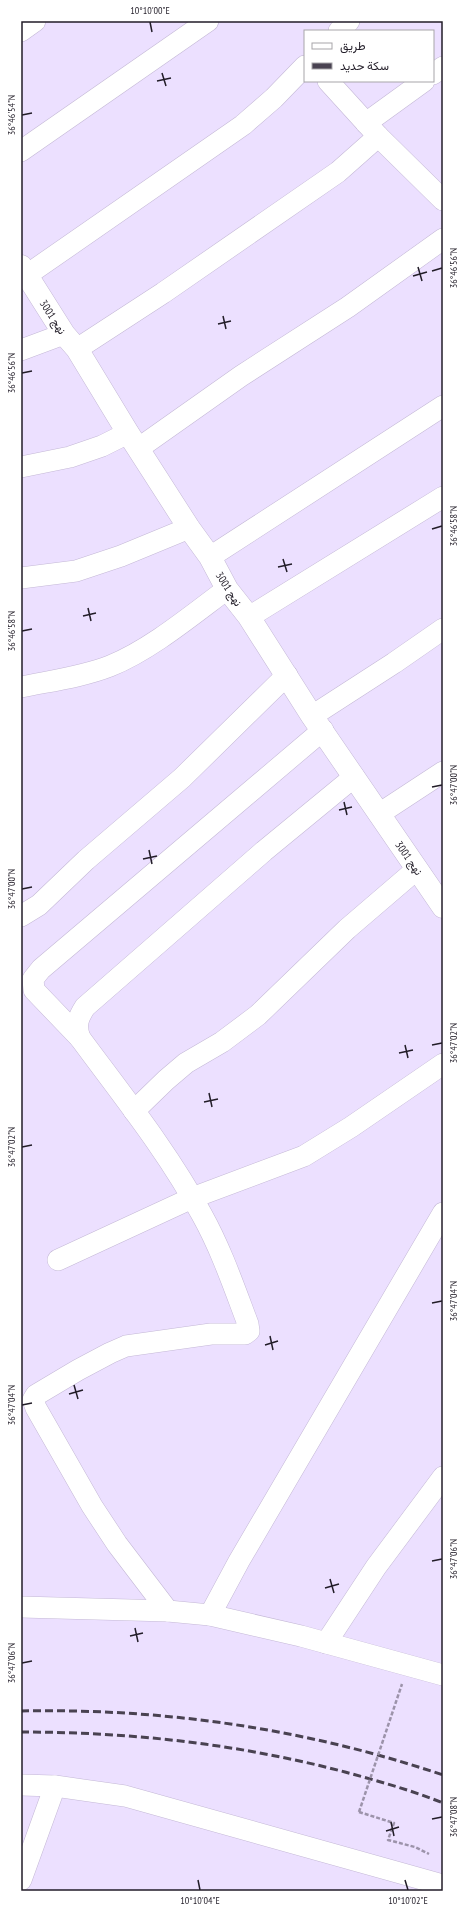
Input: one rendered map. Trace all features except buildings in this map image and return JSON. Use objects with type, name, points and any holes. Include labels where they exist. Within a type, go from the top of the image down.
[{"type":"street","points":[[21,31],[35,21]]},
{"type":"street","points":[[21,151],[208,21]]},
{"type":"street","points":[[340,30],[349,21]]},
{"type":"street","points":[[24,271],[243,125],[274,98],[304,67]]},
{"type":"street","points":[[434,73],[443,67]]},
{"type":"street","points":[[329,82],[372,129],[443,200]]},
{"type":"street","points":[[21,350],[70,342],[162,293],[338,172],[372,129],[423,82]]},
{"type":"street","points":[[21,467],[70,457],[102,446],[133,440],[241,376],[348,307],[443,239]]},
{"type":"street","name":"نهج 3001","points":[[24,271],[189,528],[210,558],[227,590],[249,617],[317,723],[443,907]]},
{"type":"street","points":[[210,558],[443,406]]},
{"type":"street","points":[[249,617],[443,497]]},
{"type":"street","points":[[21,578],[76,571],[122,556],[189,528]]},
{"type":"street","points":[[21,687],[89,673],[122,660],[156,640],[227,590]]},
{"type":"street","points":[[168,1611],[117,1544],[92,1506],[36,1408],[33,1400],[36,1395],[78,1370],[126,1346],[211,1334],[245,1334],[249,1331],[248,1324],[211,1231],[192,1198],[134,1111],[80,1038],[34,990],[33,979],[41,969],[317,723],[443,629]]},
{"type":"street","points":[[21,916],[38,905],[86,860],[182,778],[287,675]]},
{"type":"street","points":[[379,814],[443,772]]},
{"type":"street","points":[[80,1038],[77,1030],[77,1023],[85,1007],[264,851],[354,777]]},
{"type":"street","points":[[134,1111],[186,1063],[222,1042],[258,1015],[347,929],[417,869]]},
{"type":"street","points":[[58,1260],[192,1198],[304,1156],[351,1127],[443,1064]]},
{"type":"street","points":[[210,1615],[243,1555],[443,1213]]},
{"type":"street","points":[[326,1643],[376,1567],[443,1477]]},
{"type":"street","points":[[21,1607],[168,1611],[210,1615],[326,1643],[443,1675]]},
{"type":"street","points":[[21,1785],[55,1786],[125,1796],[443,1885]]},
{"type":"street","points":[[21,1880],[55,1786]]},
{"type":"path","points":[[402,1684],[359,1812],[394,1823],[388,1840],[415,1847]]},
{"type":"railway","points":[[21,1711],[128,1713],[235,1725],[340,1745],[443,1775]]},
{"type":"railway","points":[[21,1732],[103,1734],[144,1737],[225,1747],[305,1762],[345,1772],[382,1782],[443,1803]]}]
